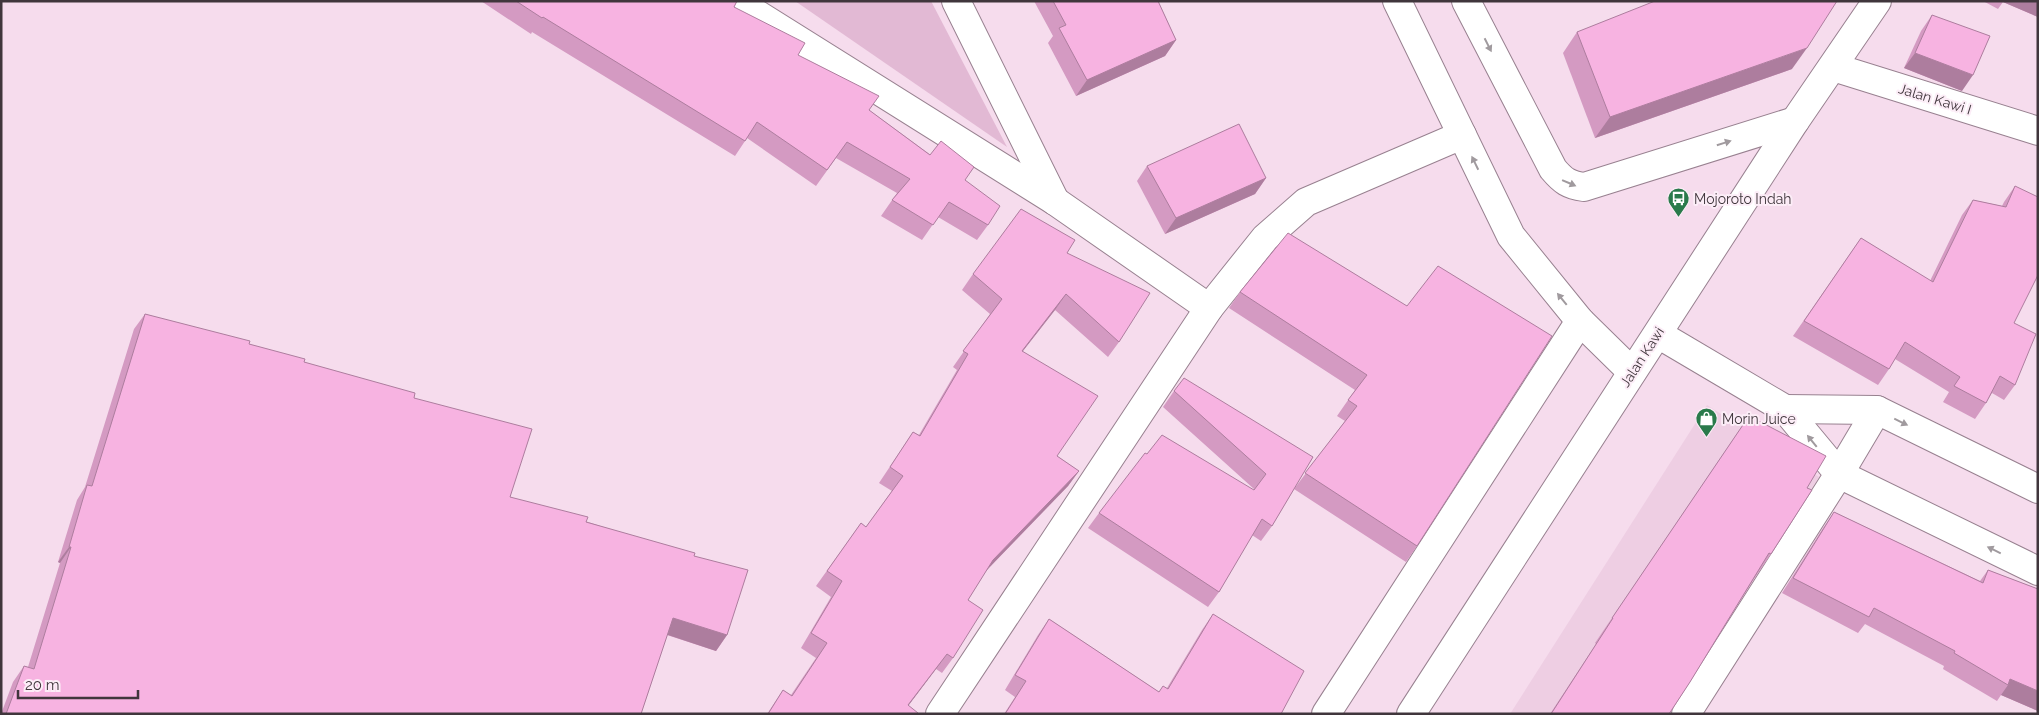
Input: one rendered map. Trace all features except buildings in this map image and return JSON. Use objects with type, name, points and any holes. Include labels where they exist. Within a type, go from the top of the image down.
[{"type":"street","points":[[736,1],[1055,201],[1209,308]]},
{"type":"street","points":[[956,1],[1055,201]]},
{"type":"street","points":[[1466,1],[1553,169],[1563,181],[1572,185],[1584,187],[1795,121]]},
{"type":"street","name":"Jalan Kawi","points":[[1411,714],[1795,121],[1876,1]]},
{"type":"street","points":[[1400,2],[1511,236],[1580,321],[1632,372]]},
{"type":"street","name":"Jalan Kawi I","points":[[1833,67],[2038,131]]},
{"type":"street","points":[[940,714],[1209,308],[1265,238],[1306,202],[1462,135]]},
{"type":"street","points":[[1326,714],[1580,321]]},
{"type":"street","points":[[1658,334],[1786,409],[1839,474],[2038,571]]},
{"type":"street","points":[[1786,409],[1877,410],[2038,490]]},
{"type":"street","points":[[1686,714],[1839,474],[1877,410]]},
{"type":"shaded area","points":[[795,1],[931,1],[1007,147]]},
{"type":"shaded area","points":[[1707,405],[1819,477],[1665,714],[1510,714]]},
{"type":"place","name":"Mojoroto Indah","points":[[1678,218]]},
{"type":"place","name":"Morin Juice","points":[[1706,438]]}]
